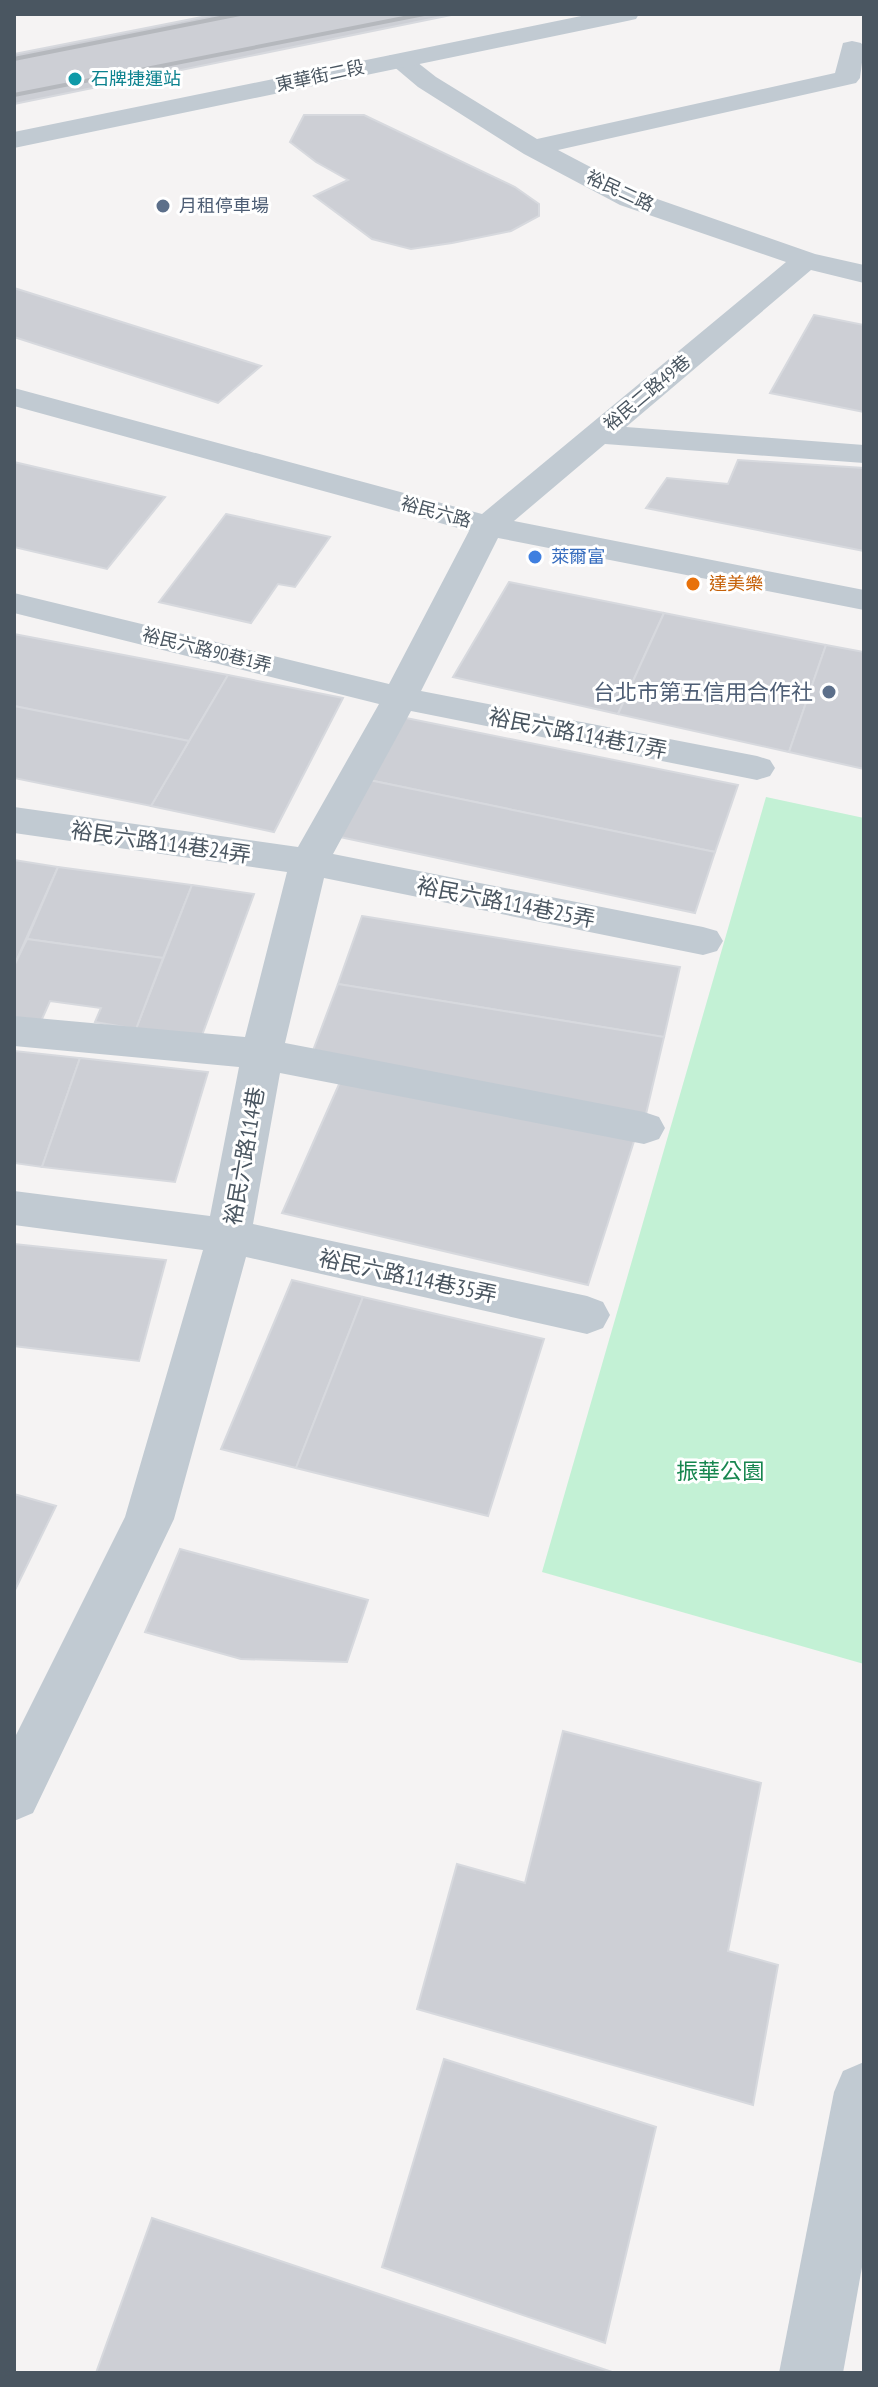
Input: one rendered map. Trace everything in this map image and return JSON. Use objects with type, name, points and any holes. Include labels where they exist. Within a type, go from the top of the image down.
[{"type":"street","name":"東華街二段","points":[[14,140],[627,14]]},
{"type":"street","points":[[533,148],[847,78],[852,48]]},
{"type":"street","name":"裕民二路","points":[[399,60],[427,82],[533,148],[630,199],[806,260],[864,274]]},
{"type":"street","name":"裕民二路49巷","points":[[488,526],[806,260]]},
{"type":"street","name":"裕民六路","points":[[14,397],[488,526],[864,600]]},
{"type":"street","points":[[597,434],[864,454]]},
{"type":"street","name":"裕民六路114巷","points":[[14,1795],[149,1519],[229,1236],[262,1054],[309,862],[400,698],[488,526]]},
{"type":"street","name":"裕民六路90巷1弄","points":[[14,603],[400,698]]},
{"type":"street","name":"裕民六路114巷17弄","points":[[400,698],[757,768]]},
{"type":"street","name":"裕民六路114巷24弄","points":[[14,820],[309,862]]},
{"type":"street","name":"裕民六路114巷25弄","points":[[309,862],[703,941]]},
{"type":"street","points":[[14,1031],[262,1054],[644,1128]]},
{"type":"street","name":"裕民六路114巷35弄","points":[[14,1208],[229,1236],[587,1315]]},
{"type":"street","points":[[811,2373],[864,2092]]},
{"type":"green space","name":"振華公園","points":[[766,797],[864,818],[864,1664],[542,1572]]},
{"type":"building","name":"石牌捷運站","points":[[217,14],[456,14],[14,104],[14,54]]},
{"type":"building","points":[[304,115],[364,115],[515,187],[539,204],[539,216],[511,231],[411,249],[372,239],[314,196],[348,180],[316,162],[290,142]]},
{"type":"building","points":[[14,288],[261,366],[218,403],[14,337]]},
{"type":"building","points":[[814,315],[864,325],[864,412],[770,393]]},
{"type":"building","points":[[738,460],[864,468],[864,551],[646,508],[667,478],[728,484]]},
{"type":"building","points":[[14,462],[165,497],[107,569],[14,547]]},
{"type":"building","points":[[226,514],[330,537],[295,587],[278,584],[251,623],[159,602]]},
{"type":"building","points":[[509,582],[664,613],[618,714],[453,677]]},
{"type":"building","points":[[664,613],[826,645],[789,752],[618,714]]},
{"type":"building","points":[[14,634],[228,675],[189,741],[14,706]]},
{"type":"building","points":[[826,645],[864,652],[864,769],[789,752]]},
{"type":"building","points":[[228,675],[343,698],[274,832],[151,806]]},
{"type":"building","points":[[14,706],[189,741],[151,806],[14,778]]},
{"type":"building","points":[[401,717],[738,785],[715,852],[369,780]]},
{"type":"building","points":[[369,780],[715,852],[695,913],[340,837]]},
{"type":"building","points":[[14,860],[58,867],[14,966]]},
{"type":"building","points":[[58,867],[192,885],[163,958],[27,939]]},
{"type":"building","points":[[192,885],[254,894],[201,1038],[136,1029]]},
{"type":"building","points":[[362,916],[680,967],[664,1037],[338,984]]},
{"type":"building","points":[[27,939],[163,958],[136,1029],[95,1022],[101,1008],[50,1001],[38,1028],[14,1025],[14,966]]},
{"type":"building","points":[[338,984],[664,1037],[646,1114],[311,1056]]},
{"type":"building","points":[[14,1051],[80,1058],[42,1167],[14,1163]]},
{"type":"building","points":[[80,1058],[208,1072],[175,1182],[42,1167]]},
{"type":"building","points":[[344,1073],[635,1138],[588,1285],[282,1213]]},
{"type":"building","points":[[14,1244],[166,1260],[139,1361],[14,1346]]},
{"type":"building","points":[[292,1280],[363,1297],[296,1468],[221,1449]]},
{"type":"building","points":[[363,1297],[544,1339],[488,1516],[296,1468]]},
{"type":"building","points":[[14,1494],[56,1506],[14,1592]]},
{"type":"building","points":[[180,1549],[368,1600],[347,1662],[241,1659],[145,1632]]},
{"type":"building","points":[[563,1731],[761,1783],[728,1951],[778,1965],[753,2105],[417,2009],[457,1864],[525,1883]]},
{"type":"building","points":[[444,2059],[656,2127],[605,2343],[382,2267]]},
{"type":"building","points":[[152,2218],[615,2373],[96,2373]]},
{"type":"railway","points":[[14,59],[240,14]]},
{"type":"railway","points":[[14,95],[424,14]]},
{"type":"place","name":"石牌捷運站","points":[[75,79]]},
{"type":"place","name":"月租停車場","points":[[163,206]]},
{"type":"place","name":"萊爾富","points":[[535,557]]},
{"type":"place","name":"達美樂","points":[[693,584]]},
{"type":"place","name":"台北市第五信用合作社","points":[[829,692]]}]
